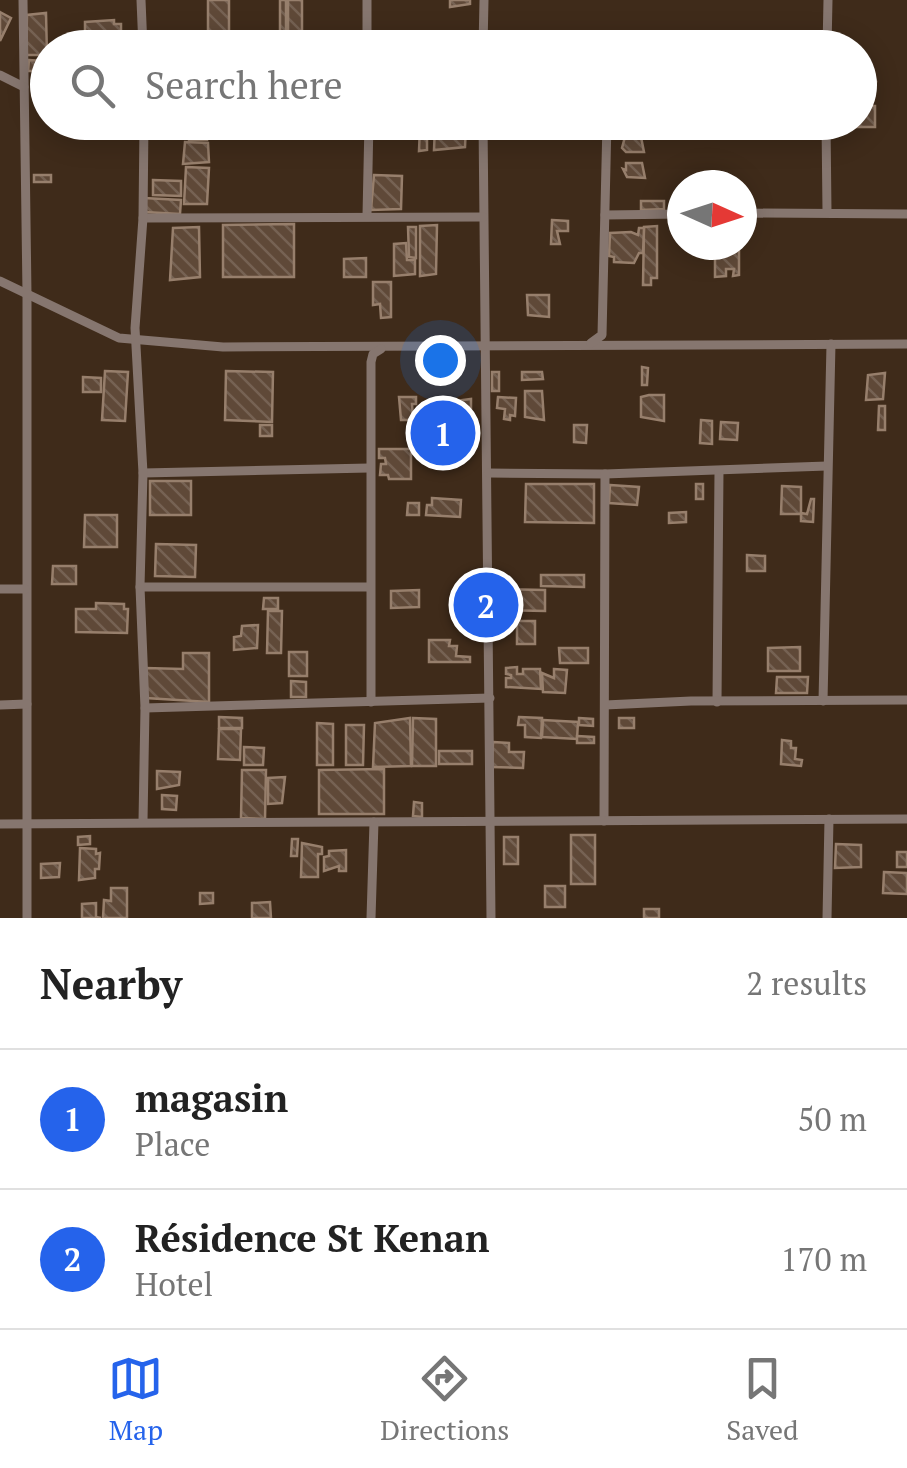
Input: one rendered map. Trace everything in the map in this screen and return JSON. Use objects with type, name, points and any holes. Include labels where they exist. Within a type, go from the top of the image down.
[{"type":"street","points":[[22,0],[27,294],[27,918]]},
{"type":"street","points":[[141,0],[142,30]]},
{"type":"street","points":[[367,0],[367,30]]},
{"type":"street","points":[[484,0],[484,30]]},
{"type":"street","points":[[827,30],[828,0]]},
{"type":"street","points":[[0,75],[24,87]]},
{"type":"street","points":[[143,821],[143,473],[136,338],[144,140]]},
{"type":"street","points":[[366,215],[368,140]]},
{"type":"street","points":[[483,140],[491,918]]},
{"type":"street","points":[[584,346],[602,335],[607,140]]},
{"type":"street","points":[[826,140],[827,212]]},
{"type":"street","points":[[757,213],[907,214]]},
{"type":"street","points":[[605,215],[667,214]]},
{"type":"street","points":[[142,218],[483,217]]},
{"type":"street","points":[[0,281],[119,338],[223,348],[907,344]]},
{"type":"street","points":[[823,701],[830,344]]},
{"type":"street","points":[[371,702],[371,362],[373,354],[384,347]]},
{"type":"street","points":[[488,474],[827,466]]},
{"type":"street","points":[[143,473],[369,468]]},
{"type":"street","points":[[718,471],[718,702]]},
{"type":"street","points":[[604,822],[605,474]]},
{"type":"street","points":[[140,587],[370,587]]},
{"type":"street","points":[[0,588],[25,590]]},
{"type":"street","points":[[144,708],[490,698]]},
{"type":"street","points":[[605,705],[907,700]]},
{"type":"street","points":[[0,705],[27,704]]},
{"type":"street","points":[[0,824],[907,819]]},
{"type":"street","points":[[827,918],[829,820]]},
{"type":"street","points":[[371,918],[374,822]]},
{"type":"building","points":[[208,0],[229,0],[229,30],[208,30]]},
{"type":"building","points":[[280,0],[286,0],[286,30],[280,30]]},
{"type":"building","points":[[288,0],[302,0],[302,30],[288,30]]},
{"type":"building","points":[[450,0],[470,0],[470,4],[450,7]]},
{"type":"building","points":[[0,12],[11,18],[0,41]]},
{"type":"building","points":[[46,13],[46,30],[30,30],[30,55],[26,55],[27,15]]},
{"type":"building","points":[[114,20],[114,24],[121,24],[121,30],[85,30],[85,22]]},
{"type":"building","points":[[419,140],[427,140],[427,150],[419,151]]},
{"type":"building","points":[[434,140],[465,140],[465,147],[434,150]]},
{"type":"building","points":[[624,140],[642,140],[644,152],[626,152],[622,148]]},
{"type":"building","points":[[185,142],[208,143],[209,162],[183,164]]},
{"type":"building","points":[[626,163],[642,163],[645,178],[627,177],[623,169],[626,170]]},
{"type":"building","points":[[186,167],[209,168],[207,204],[184,204]]},
{"type":"building","points":[[34,175],[51,175],[51,182],[34,182]]},
{"type":"building","points":[[374,175],[402,176],[401,209],[371,210]]},
{"type":"building","points":[[153,180],[181,181],[181,196],[153,195]]},
{"type":"building","points":[[144,198],[181,200],[180,214],[144,212]]},
{"type":"building","points":[[641,201],[664,201],[664,209],[641,210]]},
{"type":"building","points":[[552,220],[568,221],[568,231],[557,231],[560,244],[551,244]]},
{"type":"building","points":[[294,224],[294,277],[223,277],[223,225]]},
{"type":"building","points":[[437,225],[436,274],[420,276],[420,226]]},
{"type":"building","points":[[657,226],[657,278],[651,278],[651,285],[643,285],[644,227]]},
{"type":"building","points":[[199,227],[200,277],[170,280],[173,228]]},
{"type":"building","points":[[408,227],[416,227],[416,258],[409,257]]},
{"type":"building","points":[[639,228],[644,228],[643,253],[634,263],[614,262],[614,257],[609,256],[610,233],[638,235]]},
{"type":"building","points":[[406,243],[407,260],[415,260],[415,274],[394,276],[394,244]]},
{"type":"building","points":[[366,258],[366,277],[344,277],[344,259]]},
{"type":"building","points":[[715,260],[739,260],[739,275],[733,276],[734,269],[726,269],[726,276],[715,277]]},
{"type":"building","points":[[373,282],[391,282],[391,317],[381,318],[380,304],[373,305]]},
{"type":"building","points":[[527,295],[549,295],[549,317],[528,315]]},
{"type":"building","points":[[642,367],[648,368],[647,385],[642,385]]},
{"type":"building","points":[[105,371],[128,372],[125,421],[102,420]]},
{"type":"building","points":[[226,371],[273,372],[272,422],[225,420]]},
{"type":"building","points":[[492,372],[499,372],[499,391],[492,391]]},
{"type":"building","points":[[522,372],[542,372],[543,379],[522,380]]},
{"type":"building","points":[[885,373],[883,399],[866,400],[868,375]]},
{"type":"building","points":[[83,377],[101,378],[101,392],[83,392]]},
{"type":"building","points":[[525,391],[542,391],[544,420],[525,417]]},
{"type":"building","points":[[664,395],[664,421],[641,417],[641,397]]},
{"type":"building","points":[[399,397],[416,397],[416,404],[412,404],[413,420],[401,420]]},
{"type":"building","points":[[498,397],[516,398],[515,416],[510,415],[510,420],[504,419],[505,409],[497,408]]},
{"type":"building","points":[[471,399],[471,415],[447,418],[447,402]]},
{"type":"building","points":[[879,406],[885,406],[885,430],[878,430]]},
{"type":"building","points":[[701,420],[712,421],[712,444],[700,443]]},
{"type":"building","points":[[473,421],[472,427],[458,427],[469,439],[422,445],[425,425]]},
{"type":"building","points":[[721,422],[738,423],[737,440],[720,439]]},
{"type":"building","points":[[260,425],[272,425],[272,436],[260,436]]},
{"type":"building","points":[[574,425],[587,425],[586,443],[574,442]]},
{"type":"building","points":[[379,449],[411,449],[411,479],[380,475],[381,464],[386,464],[385,458],[379,458]]},
{"type":"building","points":[[150,481],[191,481],[191,515],[150,515]]},
{"type":"building","points":[[526,484],[594,484],[594,523],[525,522]]},
{"type":"building","points":[[696,484],[703,484],[703,499],[696,499]]},
{"type":"building","points":[[610,485],[639,487],[637,505],[609,503]]},
{"type":"building","points":[[782,486],[801,487],[801,514],[781,514]]},
{"type":"building","points":[[432,498],[461,500],[460,517],[426,515]]},
{"type":"building","points":[[811,499],[813,522],[801,521],[801,513],[807,514]]},
{"type":"building","points":[[408,503],[419,503],[419,515],[407,515]]},
{"type":"building","points":[[686,512],[686,522],[669,523],[669,513]]},
{"type":"building","points":[[85,515],[117,515],[117,547],[84,547]]},
{"type":"building","points":[[156,544],[196,545],[195,577],[155,576]]},
{"type":"building","points":[[747,555],[765,556],[765,571],[747,571]]},
{"type":"building","points":[[53,566],[76,566],[76,584],[52,584]]},
{"type":"building","points":[[541,575],[584,575],[584,587],[541,586]]},
{"type":"building","points":[[496,589],[545,590],[545,611],[496,610]]},
{"type":"building","points":[[419,590],[419,607],[391,608],[391,591]]},
{"type":"building","points":[[264,598],[278,598],[278,609],[263,609]]},
{"type":"building","points":[[96,603],[124,604],[124,609],[128,609],[127,633],[76,632],[76,609],[96,609]]},
{"type":"building","points":[[268,611],[282,611],[281,653],[267,653]]},
{"type":"building","points":[[517,621],[535,621],[535,644],[517,644]]},
{"type":"building","points":[[258,625],[257,648],[234,650],[234,637],[241,636],[242,626]]},
{"type":"building","points":[[429,640],[450,640],[449,646],[457,646],[456,656],[470,657],[470,662],[429,662]]},
{"type":"building","points":[[800,647],[800,671],[768,671],[768,648]]},
{"type":"building","points":[[559,648],[588,648],[588,663],[560,663]]},
{"type":"building","points":[[289,652],[307,652],[307,676],[289,676]]},
{"type":"building","points":[[183,653],[209,653],[209,702],[146,698],[146,668],[183,669]]},
{"type":"building","points":[[517,667],[517,674],[523,674],[523,669],[540,669],[541,689],[506,687],[506,678],[511,675],[506,674],[506,668]]},
{"type":"building","points":[[554,669],[567,670],[565,693],[543,692],[542,673],[554,678]]},
{"type":"building","points":[[777,677],[808,677],[807,693],[776,693]]},
{"type":"building","points":[[291,681],[306,682],[306,697],[291,697]]},
{"type":"building","points":[[219,717],[242,718],[242,728],[219,728]]},
{"type":"building","points":[[519,717],[542,718],[541,738],[525,737],[525,725],[518,725]]},
{"type":"building","points":[[410,718],[411,766],[373,767],[375,723]]},
{"type":"building","points":[[413,718],[436,719],[436,766],[412,766]]},
{"type":"building","points":[[579,718],[593,719],[593,726],[579,725]]},
{"type":"building","points":[[619,718],[634,718],[634,728],[619,728]]},
{"type":"building","points":[[543,720],[578,722],[577,739],[542,737]]},
{"type":"building","points":[[317,723],[333,724],[333,765],[317,765]]},
{"type":"building","points":[[346,725],[364,725],[363,765],[346,765]]},
{"type":"building","points":[[219,729],[241,729],[240,760],[218,759]]},
{"type":"building","points":[[577,736],[594,737],[594,743],[577,743]]},
{"type":"building","points":[[782,740],[791,741],[791,748],[796,748],[795,759],[802,760],[801,766],[781,764]]},
{"type":"building","points":[[493,742],[509,743],[509,752],[524,752],[523,768],[492,767]]},
{"type":"building","points":[[244,747],[264,748],[263,765],[244,765]]},
{"type":"building","points":[[439,751],[472,751],[472,764],[439,764]]},
{"type":"building","points":[[384,769],[384,814],[319,814],[319,770]]},
{"type":"building","points":[[242,770],[266,770],[265,819],[241,818]]},
{"type":"building","points":[[157,771],[180,772],[179,785],[157,789]]},
{"type":"building","points":[[285,777],[282,803],[268,804],[268,778]]},
{"type":"building","points":[[162,795],[177,796],[176,810],[162,809]]},
{"type":"building","points":[[414,802],[422,803],[422,817],[413,816]]},
{"type":"building","points":[[571,835],[595,835],[595,884],[571,884]]},
{"type":"building","points":[[90,836],[90,844],[78,845],[78,837]]},
{"type":"building","points":[[504,837],[518,837],[518,864],[504,864]]},
{"type":"building","points":[[292,839],[298,839],[297,856],[291,856]]},
{"type":"building","points":[[302,843],[322,847],[322,854],[318,854],[318,877],[301,877]]},
{"type":"building","points":[[836,844],[861,845],[861,867],[835,868]]},
{"type":"building","points":[[80,848],[100,853],[95,878],[79,880]]},
{"type":"building","points":[[346,850],[346,871],[339,871],[339,866],[324,871],[324,857],[329,856],[329,851]]},
{"type":"building","points":[[897,852],[907,852],[907,867],[897,867]]},
{"type":"building","points":[[60,863],[59,877],[41,878],[41,864]]},
{"type":"building","points":[[884,872],[907,873],[907,894],[883,893]]},
{"type":"building","points":[[545,886],[565,886],[565,907],[545,907]]},
{"type":"building","points":[[111,888],[127,888],[127,918],[103,918],[104,900],[111,901]]},
{"type":"building","points":[[200,893],[213,893],[213,903],[200,904]]},
{"type":"building","points":[[270,902],[271,918],[252,918],[252,903]]},
{"type":"building","points":[[96,903],[96,917],[101,918],[82,918],[82,904]]},
{"type":"building","points":[[644,909],[659,909],[659,918],[644,918]]},
{"type":"place","name":"magasin","points":[[443,433]]},
{"type":"place","name":"Résidence St Kenan","points":[[486,605]]}]
